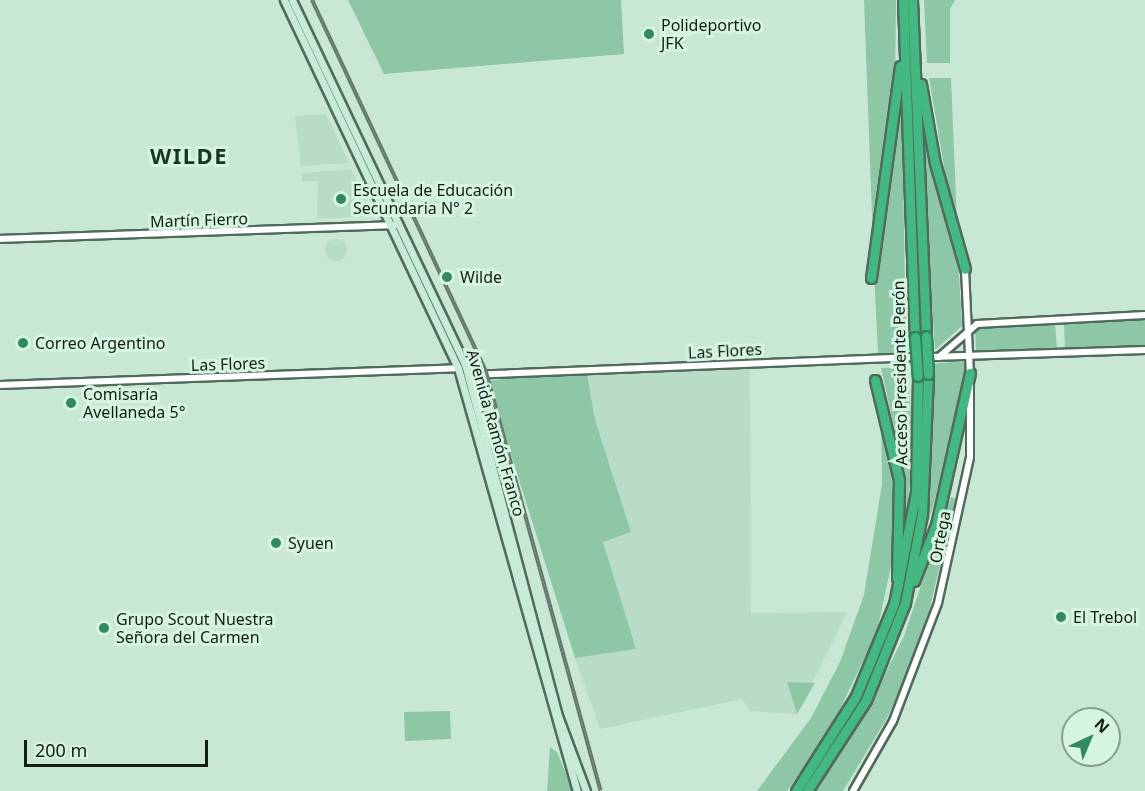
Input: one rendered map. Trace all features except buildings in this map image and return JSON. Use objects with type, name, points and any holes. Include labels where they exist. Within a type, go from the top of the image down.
[{"type":"highway","name":"Acceso Presidente Perón","points":[[807,791],[866,700],[905,603],[925,493],[923,375],[903,0]]},
{"type":"highway","name":"Acceso Presidente Perón","points":[[912,0],[921,336]]},
{"type":"highway","points":[[871,278],[893,142],[903,16]]},
{"type":"highway","points":[[914,30],[935,163],[965,268]]},
{"type":"highway","points":[[905,603],[936,525],[970,373]]},
{"type":"highway","name":"Acceso Presidente Perón","points":[[796,791],[856,696],[894,604],[916,492],[923,375]]},
{"type":"highway","points":[[875,380],[899,480],[894,604]]},
{"type":"main road","name":"Avenida Ramón Franco","points":[[284,0],[468,375],[557,713],[585,791]]},
{"type":"main road","name":"Avenida Ramón Franco","points":[[292,0],[458,368],[577,791]]},
{"type":"street","name":"Martín Fierro","points":[[0,239],[395,224]]},
{"type":"street","name":"Ortega","points":[[852,791],[893,721],[938,603],[970,457],[970,373],[965,268]]},
{"type":"street","points":[[1145,315],[968,327],[935,357],[1145,350]]},
{"type":"street","name":"Las Flores","points":[[468,375],[911,357]]},
{"type":"street","name":"Las Flores","points":[[0,385],[458,368]]},
{"type":"shaded area","points":[[348,0],[621,0],[624,54],[384,74]]},
{"type":"shaded area","points":[[864,0],[896,0],[895,84],[873,243]]},
{"type":"shaded area","points":[[924,0],[955,0],[950,9],[950,63],[927,63]]},
{"type":"shaded area","points":[[929,78],[951,78],[957,223],[953,219]]},
{"type":"shaded area","points":[[902,109],[906,352],[878,354],[874,272]]},
{"type":"shaded area","points":[[919,109],[959,274],[962,326],[935,350]]},
{"type":"shaded area","points":[[326,114],[349,163],[301,166],[295,116]]},
{"type":"shaded area","name":"Escuela de Educación Secundaria N° 2","points":[[351,169],[373,216],[317,219],[318,181],[302,181],[302,173]]},
{"type":"shaded area","points":[[332,239],[340,239],[347,246],[347,254],[340,261],[332,261],[325,254],[325,246]]},
{"type":"shaded area","points":[[1145,319],[1145,346],[1065,350],[1064,323]]},
{"type":"shaded area","points":[[1055,324],[1057,349],[976,353],[975,328]]},
{"type":"shaded area","points":[[964,361],[966,382],[922,547],[933,364]]},
{"type":"shaded area","points":[[750,366],[751,613],[847,612],[797,714],[750,711],[742,699],[600,729],[575,658],[636,649],[603,542],[630,532],[595,420],[586,368]]},
{"type":"shaded area","points":[[908,367],[913,459],[903,539],[895,431],[881,368]]},
{"type":"shaded area","points":[[586,368],[595,420],[631,532],[603,542],[636,649],[575,658],[488,381]]},
{"type":"shaded area","points":[[881,416],[895,480],[893,556],[877,632],[830,730],[787,791],[757,791],[811,718],[840,662],[864,595],[882,484]]},
{"type":"shaded area","points":[[951,497],[956,499],[921,644],[887,718],[843,791],[814,791],[864,716],[904,636]]},
{"type":"shaded area","points":[[787,682],[815,683],[797,714]]},
{"type":"shaded area","points":[[450,711],[451,739],[405,741],[404,712]]},
{"type":"shaded area","points":[[550,747],[557,752],[573,791],[547,791]]},
{"type":"railway","points":[[312,0],[486,372],[601,791]]},
{"type":"place","name":"Polideportivo JFK","points":[[649,34]]},
{"type":"place","name":"Escuela de Educación Secundaria N° 2","points":[[341,199]]},
{"type":"place","name":"Wilde","points":[[447,277]]},
{"type":"place","name":"Correo Argentino","points":[[23,343]]},
{"type":"place","name":"Comisaría Avellaneda 5°","points":[[71,403]]},
{"type":"place","name":"Syuen","points":[[276,543]]},
{"type":"place","name":"El Trebol","points":[[1061,617]]},
{"type":"place","name":"Grupo Scout Nuestra Señora del Carmen","points":[[104,628]]},
{"type":"district","name":"WILDE","points":[[189,156]]}]
